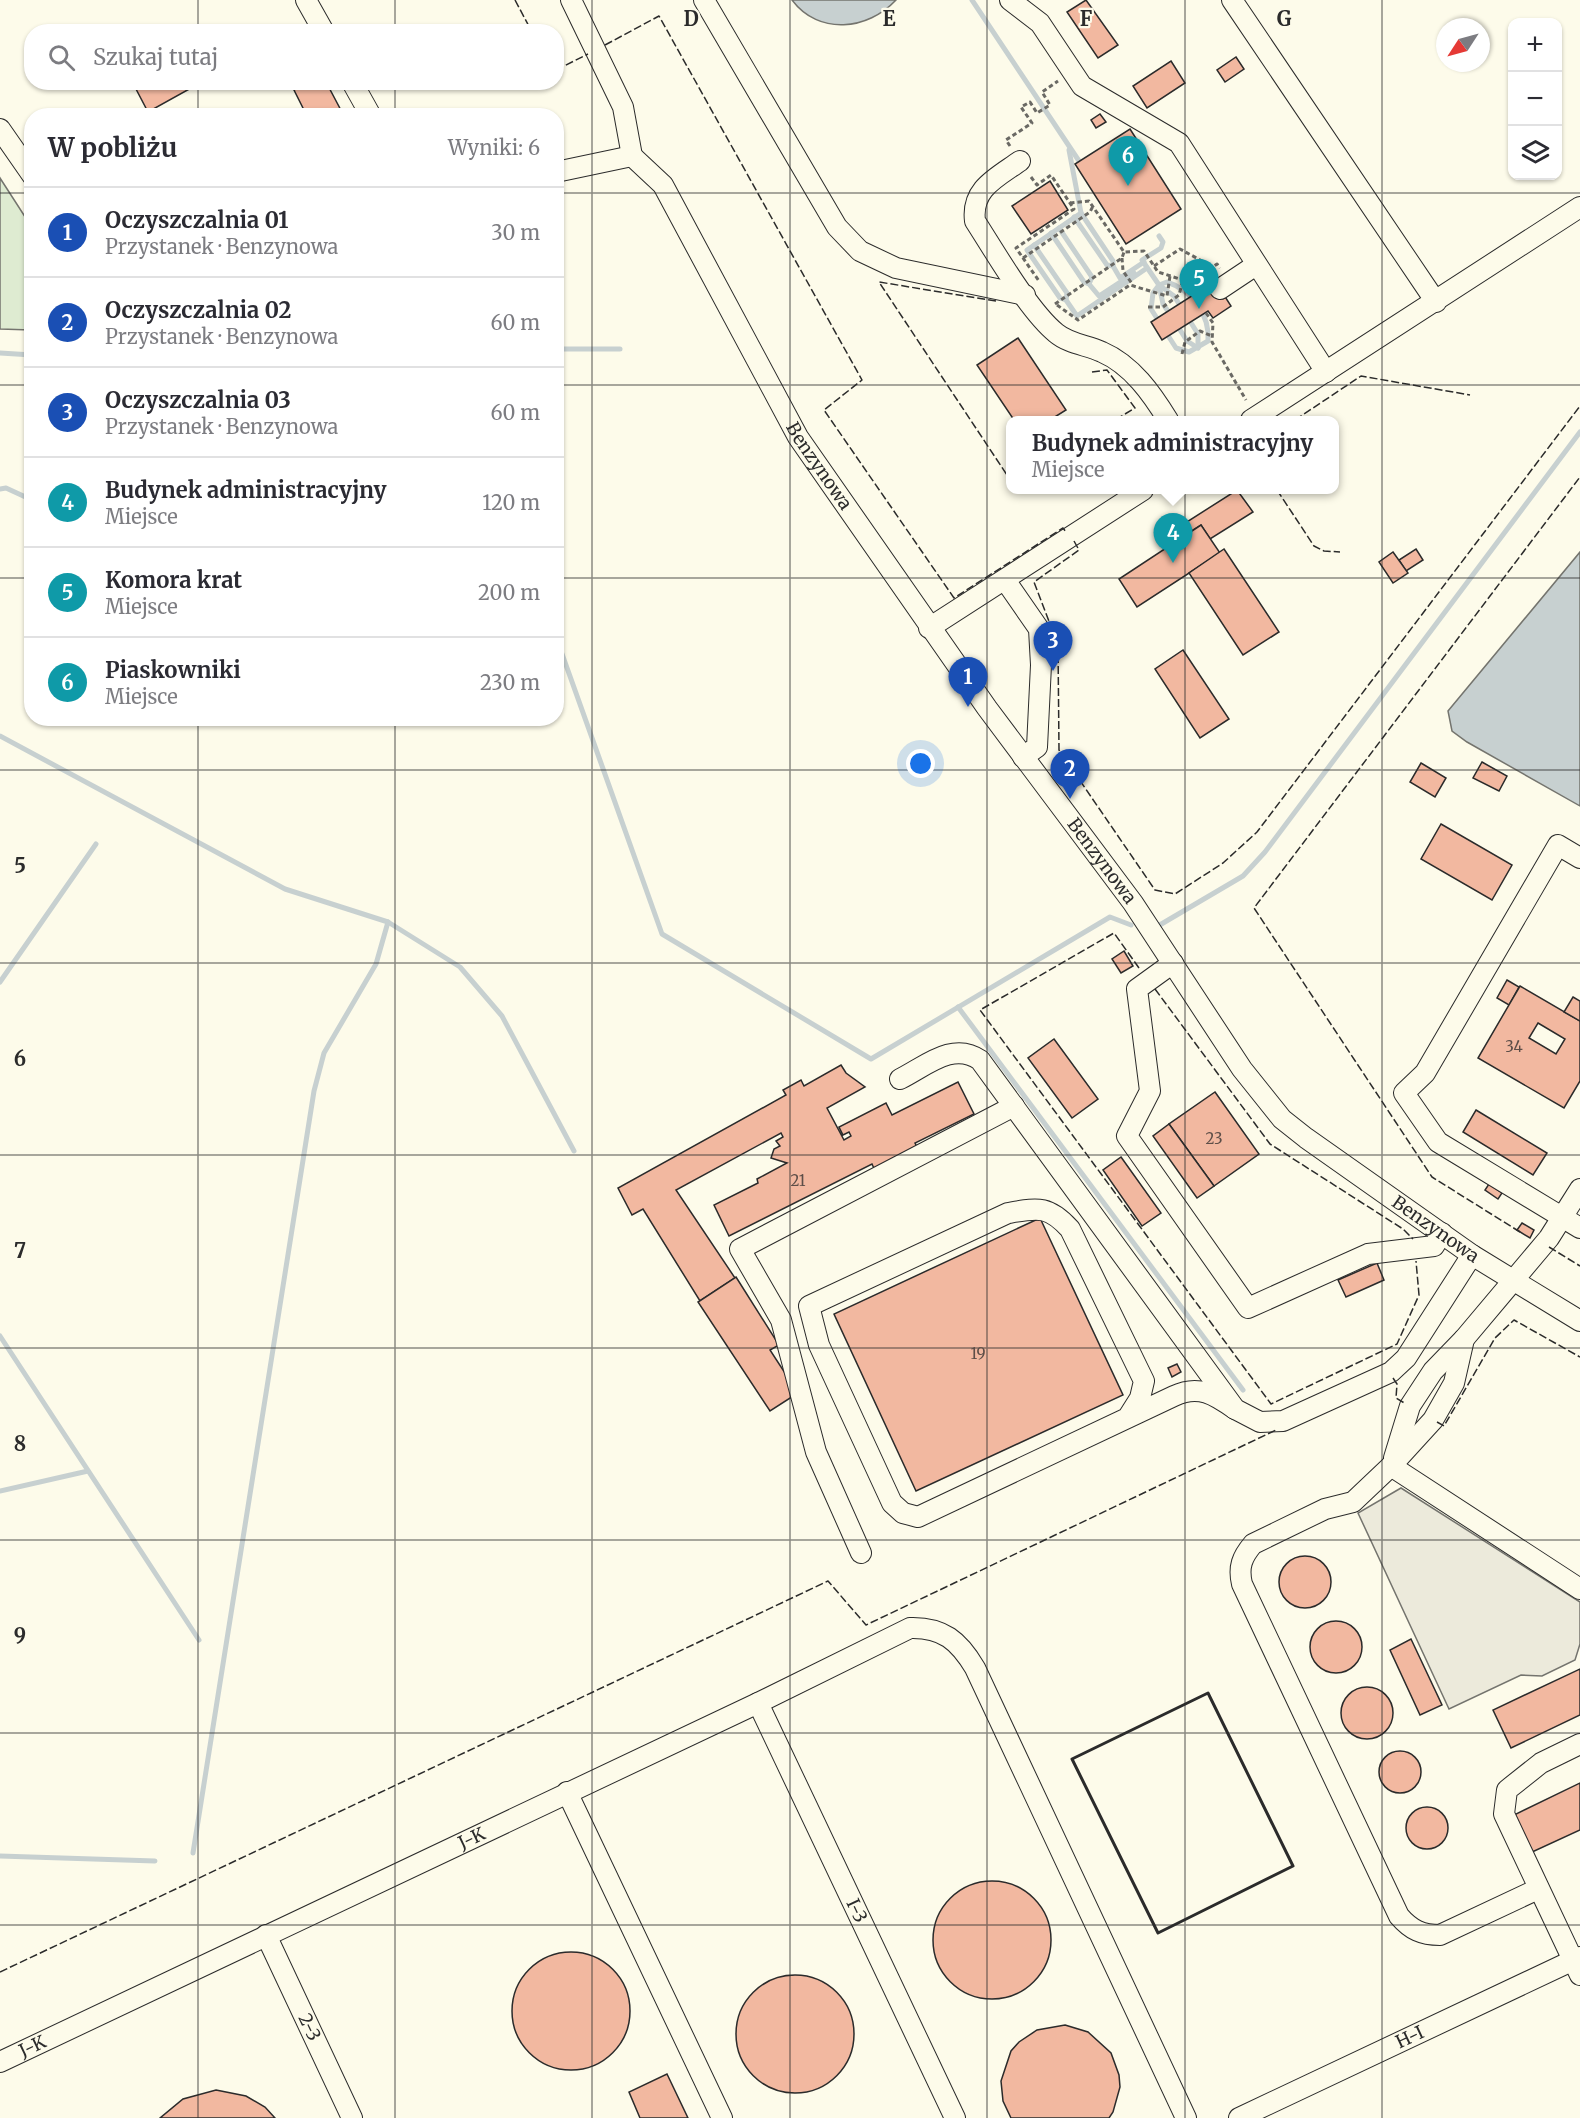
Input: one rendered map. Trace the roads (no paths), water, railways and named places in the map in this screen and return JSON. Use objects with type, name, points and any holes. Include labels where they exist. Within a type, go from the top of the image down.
[{"type":"street","points":[[306,0],[320,24]]},
{"type":"street","points":[[564,170],[632,156],[623,107],[571,0]]},
{"type":"street","points":[[704,0],[837,227],[861,251],[896,268],[1034,290]]},
{"type":"street","points":[[1010,0],[1040,23],[1082,86],[1179,143],[1326,372]]},
{"type":"street","points":[[1232,0],[1436,302]]},
{"type":"street","points":[[356,90],[367,108]]},
{"type":"street","points":[[0,129],[24,164]]},
{"type":"street","name":"Benzynowa","points":[[632,156],[663,185],[798,437],[929,628],[1133,903],[1236,1061],[1282,1119],[1472,1255],[1580,1321]]},
{"type":"street","points":[[1020,161],[986,185],[973,205],[975,221],[1034,290],[1040,317],[1055,333],[1067,340],[1103,352],[1120,362],[1153,396],[1166,416]]},
{"type":"street","points":[[1258,416],[1580,207]]},
{"type":"street","points":[[1225,285],[1256,265]]},
{"type":"street","points":[[929,628],[1135,494]]},
{"type":"street","points":[[1005,580],[1039,629],[1041,665],[1037,747],[1023,757]]},
{"type":"street","points":[[1580,858],[1558,845],[1425,1073],[1404,1093],[1437,1142],[1580,1228]]},
{"type":"street","points":[[1173,963],[1137,989],[1150,1091],[1127,1136],[1248,1308],[1368,1254],[1434,1246],[1442,1233]]},
{"type":"street","points":[[900,1079],[951,1053],[969,1052],[980,1060],[1235,1409]]},
{"type":"street","points":[[861,1553],[816,1452],[781,1320],[740,1249],[1014,1106]]},
{"type":"street","points":[[1542,1896],[1440,1935],[1430,1935],[1408,1926],[1399,1916],[1242,1584],[1239,1572],[1241,1562],[1253,1544],[1325,1509],[1353,1502],[1391,1466],[1433,1420],[1454,1383],[1464,1339],[1563,1217],[1580,1189]]},
{"type":"street","points":[[1174,1396],[1144,1381],[1070,1228],[1057,1214],[1044,1210],[1008,1213],[809,1306],[824,1355],[892,1503],[903,1513],[918,1517],[1174,1396],[1201,1389],[1260,1422],[1282,1421],[1391,1372],[1406,1358],[1472,1255]]},
{"type":"street","points":[[1128,1417],[1140,1398],[1144,1381]]},
{"type":"street","points":[[1391,1466],[1580,1589]]},
{"type":"street","name":"J-K","points":[[0,2061],[758,1703],[910,1628],[927,1628],[945,1633],[964,1651],[975,1668],[1186,2118]]},
{"type":"street","name":"I-3","points":[[758,1703],[955,2118]]},
{"type":"street","points":[[1578,1964],[1542,1896],[1504,1814],[1507,1790],[1541,1763],[1580,1744]]},
{"type":"street","points":[[567,1792],[722,2118]]},
{"type":"street","name":"2-3","points":[[266,1935],[352,2118]]},
{"type":"street","name":"H-I","points":[[1239,2118],[1578,1964]]},
{"type":"waterway","points":[[972,0],[1079,161]]},
{"type":"waterway","points":[[1069,150],[1081,213],[1027,250],[1060,298],[1066,300],[1077,316],[1147,268]]},
{"type":"waterway","points":[[1081,213],[1113,261],[1113,266]]},
{"type":"waterway","points":[[1074,217],[1107,265],[1113,266],[1120,278],[1144,262]]},
{"type":"waterway","points":[[1059,228],[1092,277],[1089,284]]},
{"type":"waterway","points":[[1051,233],[1084,282],[1089,284],[1099,296],[1134,273]]},
{"type":"waterway","points":[[1159,236],[1163,242],[1161,248],[1142,260],[1159,285],[1174,296],[1183,310]]},
{"type":"waterway","points":[[1034,245],[1067,293],[1066,300]]},
{"type":"waterway","points":[[1167,282],[1191,297],[1198,305],[1206,322],[1208,341],[1189,352],[1176,348],[1151,309],[1153,293],[1159,285],[1167,282]]},
{"type":"waterway","points":[[1159,285],[1163,304],[1172,317]]},
{"type":"waterway","points":[[1188,318],[1198,334],[1198,348]]},
{"type":"waterway","points":[[1177,325],[1187,341],[1198,348]]},
{"type":"waterway","points":[[564,349],[620,349]]},
{"type":"waterway","points":[[0,353],[24,354]]},
{"type":"waterway","points":[[1158,926],[1243,876],[1265,852],[1580,432]]},
{"type":"waterway","points":[[0,489],[6,488],[24,496]]},
{"type":"waterway","points":[[564,659],[662,934],[871,1059],[1110,917],[1131,925]]},
{"type":"waterway","points":[[0,736],[285,889],[388,922],[460,967],[502,1016],[574,1151]]},
{"type":"waterway","points":[[0,982],[96,844]]},
{"type":"waterway","points":[[193,1853],[314,1091],[324,1053],[376,964],[388,922]]},
{"type":"waterway","points":[[958,1007],[1243,1390]]},
{"type":"waterway","points":[[0,1336],[199,1640]]},
{"type":"waterway","points":[[0,1491],[88,1471]]},
{"type":"waterway","points":[[0,1856],[155,1861]]},
{"type":"place","name":"Piaskowniki","points":[[1128,186]]},
{"type":"place","name":"Komora krat","points":[[1199,309]]},
{"type":"place","name":"Budynek administracyjny","points":[[1173,563]]},
{"type":"place","name":"Oczyszczalnia 03","points":[[1053,671]]},
{"type":"place","name":"Oczyszczalnia 01","points":[[968,707]]},
{"type":"place","name":"Oczyszczalnia 02","points":[[1070,799]]}]
